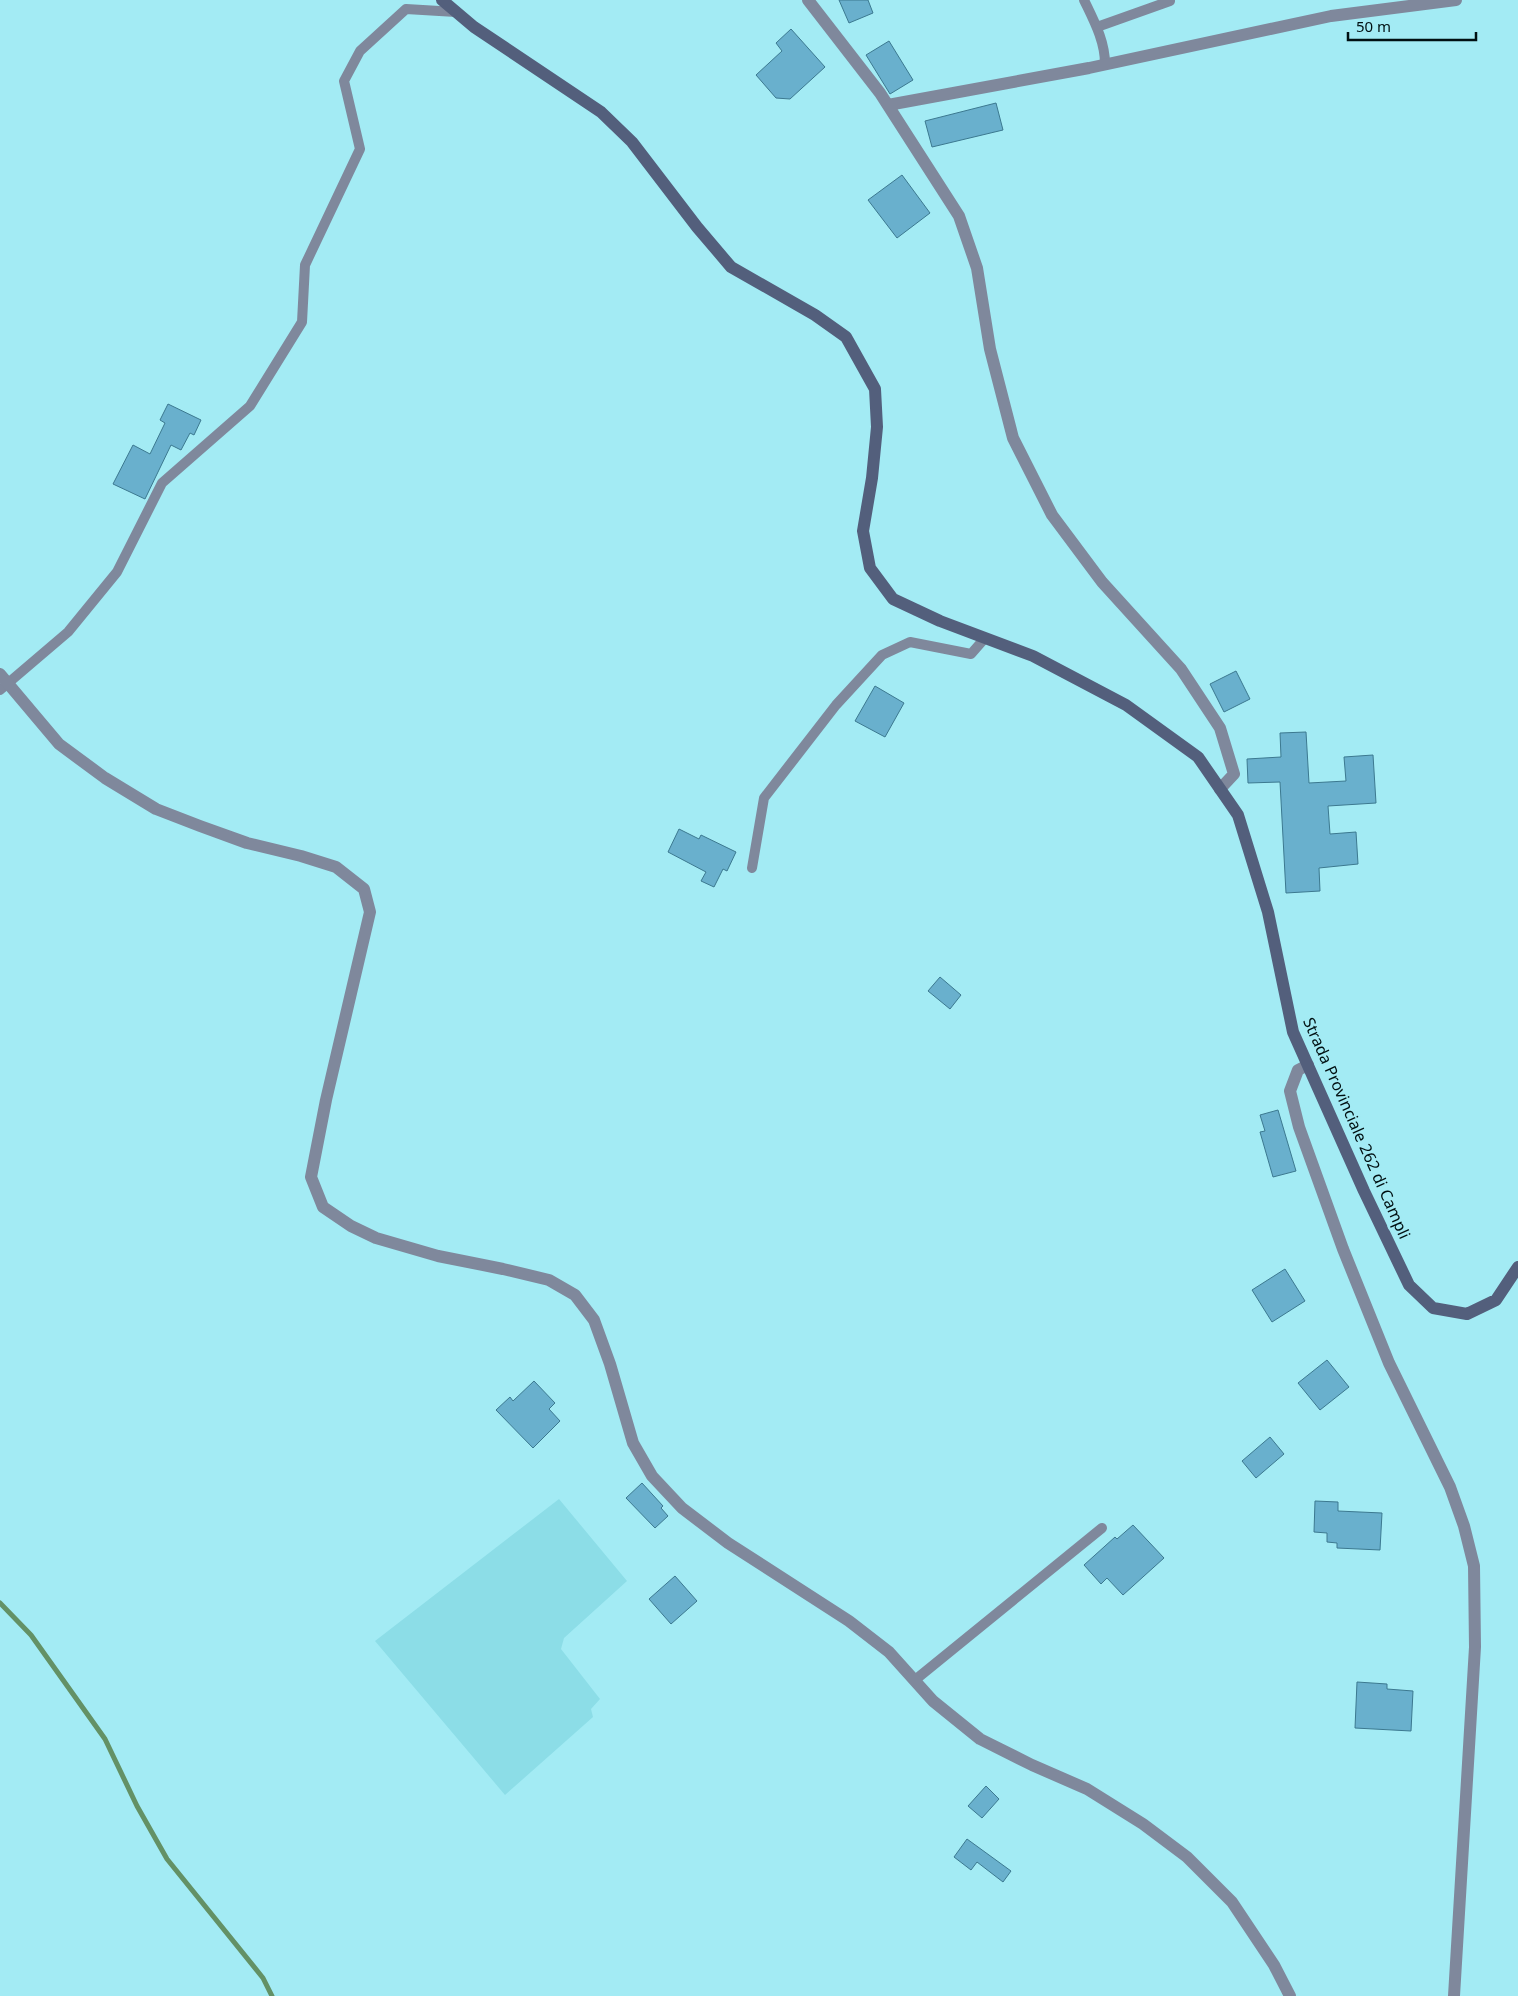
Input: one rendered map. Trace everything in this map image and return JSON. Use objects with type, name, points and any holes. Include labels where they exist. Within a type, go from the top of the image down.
[{"type":"main road","name":"Strada Provinciale 262 di Campli","points":[[442,0],[474,27],[601,112],[632,142],[697,227],[731,267],[815,316],[846,337],[875,388],[877,427],[872,478],[863,531],[870,568],[893,599],[940,621],[1033,656],[1126,705],[1198,757],[1238,815],[1268,912],[1293,1032],[1364,1191],[1409,1285],[1433,1308],[1467,1314],[1496,1300],[1518,1267]]},
{"type":"street","points":[[808,0],[888,105],[959,216],[977,268],[990,349],[1013,438],[1052,515],[1102,582],[1181,669],[1220,728],[1234,774],[1220,789]]},
{"type":"street","points":[[888,105],[1105,64],[1331,16],[1456,0]]},
{"type":"street","points":[[3,683],[59,744],[105,778],[156,809],[247,843],[301,856],[336,867],[364,889],[370,912],[326,1100],[311,1177],[323,1207],[351,1226],[376,1238],[438,1256],[503,1268],[549,1280],[575,1295],[594,1320],[610,1364],[633,1443],[652,1476],[682,1508],[728,1543],[849,1622],[889,1652],[933,1701],[980,1739],[1032,1765],[1087,1789],[1143,1824],[1187,1857],[1232,1902],[1274,1965],[1290,1996]]},
{"type":"street","points":[[1308,1065],[1298,1070],[1290,1091],[1299,1128],[1343,1248],[1389,1363],[1450,1487],[1464,1526],[1474,1566],[1476,1647],[1454,1996]]},
{"type":"lane","points":[[1084,0],[1097,26],[1105,50],[1105,64]]},
{"type":"lane","points":[[1097,26],[1170,1]]},
{"type":"lane","points":[[3,683],[68,632],[117,572],[162,483],[250,406],[302,322],[305,265],[360,149],[344,81],[360,51],[406,9],[456,12]]},
{"type":"lane","points":[[752,868],[764,798],[836,705],[882,655],[910,642],[971,654],[985,638]]},
{"type":"lane","points":[[914,1680],[1102,1528]]},
{"type":"shaded area","points":[[559,1499],[627,1581],[564,1638],[561,1649],[600,1699],[591,1709],[593,1717],[505,1795],[375,1641]]},
{"type":"building","points":[[839,0],[868,0],[873,13],[849,23]]},
{"type":"building","points":[[791,29],[825,67],[790,99],[776,98],[756,75],[782,51],[776,43]]},
{"type":"building","points":[[889,41],[913,80],[890,94],[866,55]]},
{"type":"building","points":[[996,103],[1003,130],[932,147],[925,121]]},
{"type":"building","points":[[902,175],[930,213],[897,238],[868,200]]},
{"type":"building","points":[[168,404],[201,420],[194,435],[190,433],[181,450],[171,445],[145,499],[113,484],[133,445],[150,454],[165,423],[160,420]]},
{"type":"building","points":[[1236,671],[1250,699],[1224,712],[1210,684]]},
{"type":"building","points":[[875,686],[904,703],[885,737],[855,721]]},
{"type":"building","points":[[1306,732],[1309,783],[1346,781],[1344,757],[1373,755],[1376,803],[1328,806],[1330,834],[1356,832],[1358,864],[1319,868],[1320,891],[1286,893],[1280,782],[1248,783],[1247,759],[1281,757],[1280,733]]},
{"type":"building","points":[[679,829],[699,839],[701,835],[736,852],[727,871],[723,869],[714,887],[701,881],[706,872],[668,852]]},
{"type":"building","points":[[940,977],[961,995],[950,1009],[928,991]]},
{"type":"building","points":[[1278,1110],[1296,1171],[1273,1177],[1260,1132],[1265,1131],[1260,1115]]},
{"type":"building","points":[[1285,1269],[1305,1301],[1272,1322],[1252,1290]]},
{"type":"building","points":[[1327,1360],[1349,1387],[1320,1410],[1298,1383]]},
{"type":"building","points":[[534,1381],[555,1403],[549,1409],[560,1421],[533,1448],[496,1410],[510,1397],[513,1401]]},
{"type":"building","points":[[1270,1437],[1284,1454],[1256,1478],[1242,1461]]},
{"type":"building","points":[[642,1483],[663,1506],[661,1508],[668,1516],[655,1528],[626,1498]]},
{"type":"building","points":[[1315,1501],[1338,1502],[1338,1511],[1382,1513],[1380,1550],[1337,1548],[1337,1543],[1327,1542],[1327,1533],[1314,1532]]},
{"type":"building","points":[[1133,1525],[1164,1558],[1123,1595],[1107,1578],[1101,1584],[1084,1565],[1115,1537],[1117,1539]]},
{"type":"building","points":[[675,1576],[697,1601],[671,1624],[649,1599]]},
{"type":"building","points":[[1357,1682],[1387,1684],[1387,1689],[1413,1691],[1411,1731],[1355,1728]]},
{"type":"building","points":[[986,1786],[999,1799],[982,1818],[968,1806]]},
{"type":"building","points":[[967,1839],[1011,1871],[1003,1882],[977,1862],[971,1870],[954,1857]]},
{"type":"waterway","points":[[0,1603],[31,1635],[105,1739],[137,1806],[167,1859],[263,1978],[272,1996]]}]
